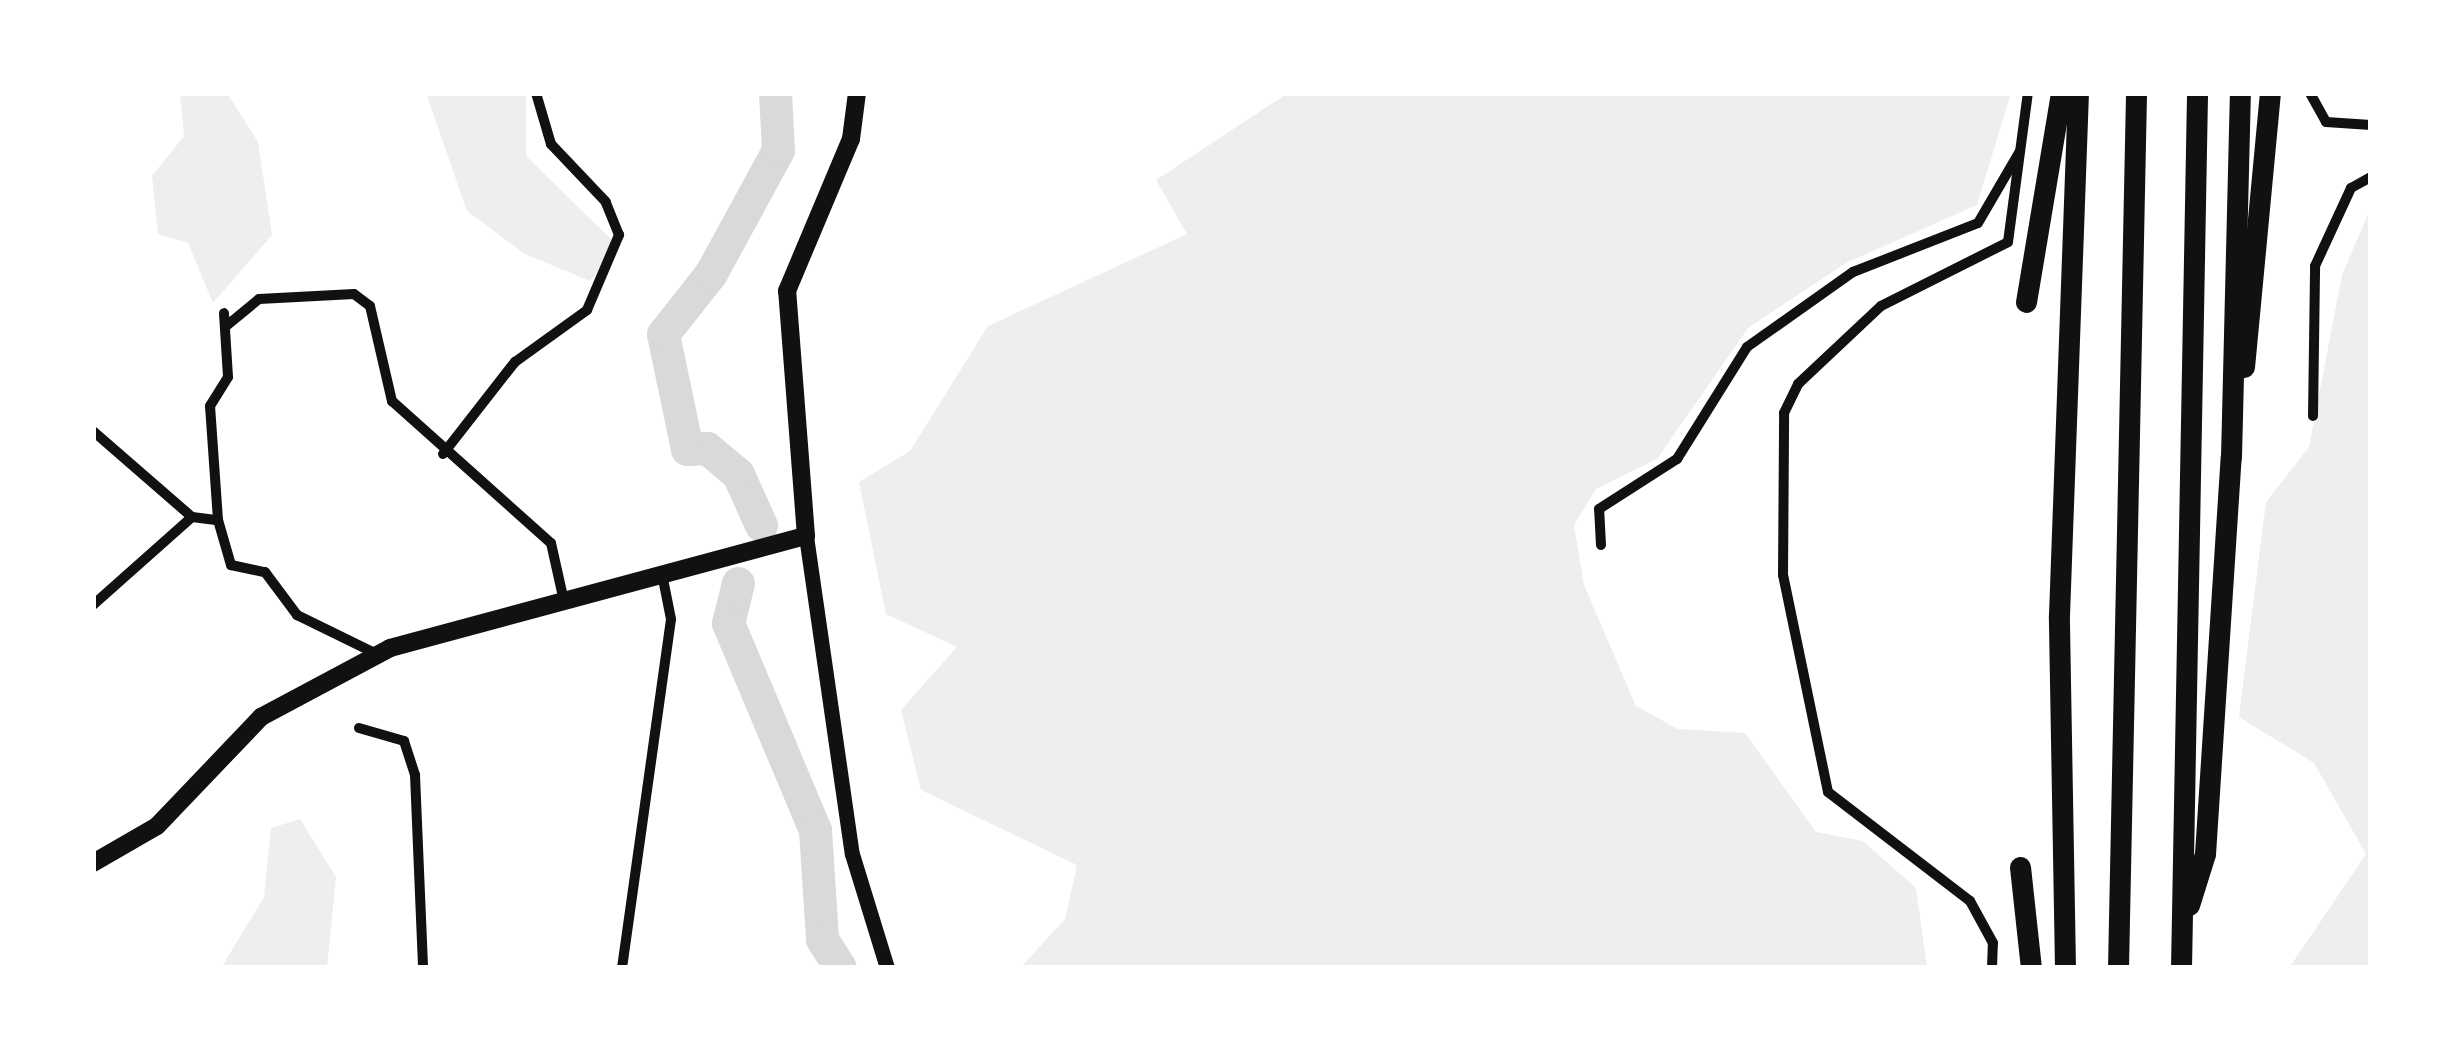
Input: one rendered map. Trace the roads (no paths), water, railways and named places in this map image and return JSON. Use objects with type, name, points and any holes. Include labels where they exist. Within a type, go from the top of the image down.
[{"type":"highway","points":[[2026,302],[2061,93]]},
{"type":"highway","points":[[2065,968],[2059,614],[2078,93]]},
{"type":"highway","points":[[2118,968],[2136,93]]},
{"type":"highway","points":[[2181,968],[2197,93]]},
{"type":"highway","points":[[2182,928],[2205,854],[2231,457],[2240,93]]},
{"type":"highway","points":[[2231,457],[2270,93]]},
{"type":"highway","points":[[2020,867],[2031,968]]},
{"type":"main road","points":[[857,93],[851,139],[787,291],[806,536],[852,854],[887,968]]},
{"type":"main road","points":[[93,862],[157,826],[261,717],[379,655],[806,536]]},
{"type":"street","points":[[443,454],[515,362],[586,310],[619,235],[606,202],[551,144],[536,93]]},
{"type":"street","points":[[1992,968],[1993,943],[1970,901],[1828,792],[1783,574],[1784,413],[1798,384],[1881,306],[2008,242],[2028,93]]},
{"type":"street","points":[[2310,93],[2326,122],[2371,125]]},
{"type":"street","points":[[1601,545],[1599,509],[1677,459],[1747,347],[1853,272],[1978,223],[2020,151]]},
{"type":"street","points":[[2313,416],[2315,266],[2351,188],[2371,177]]},
{"type":"street","points":[[379,655],[297,615],[265,572],[231,566],[218,520],[210,406],[229,377],[225,320],[259,299],[354,293],[370,307],[392,400],[443,454],[551,543],[564,601]]},
{"type":"street","points":[[93,431],[192,517],[218,520]]},
{"type":"street","points":[[93,605],[192,517]]},
{"type":"street","points":[[622,968],[671,619],[662,574]]},
{"type":"street","points":[[359,728],[404,742],[415,775],[423,968]]},
{"type":"waterway","points":[[761,525],[738,474],[707,448],[687,449],[663,334],[711,273],[778,150],[775,93]]},
{"type":"waterway","points":[[738,583],[728,623],[815,830],[822,939],[840,968]]}]
